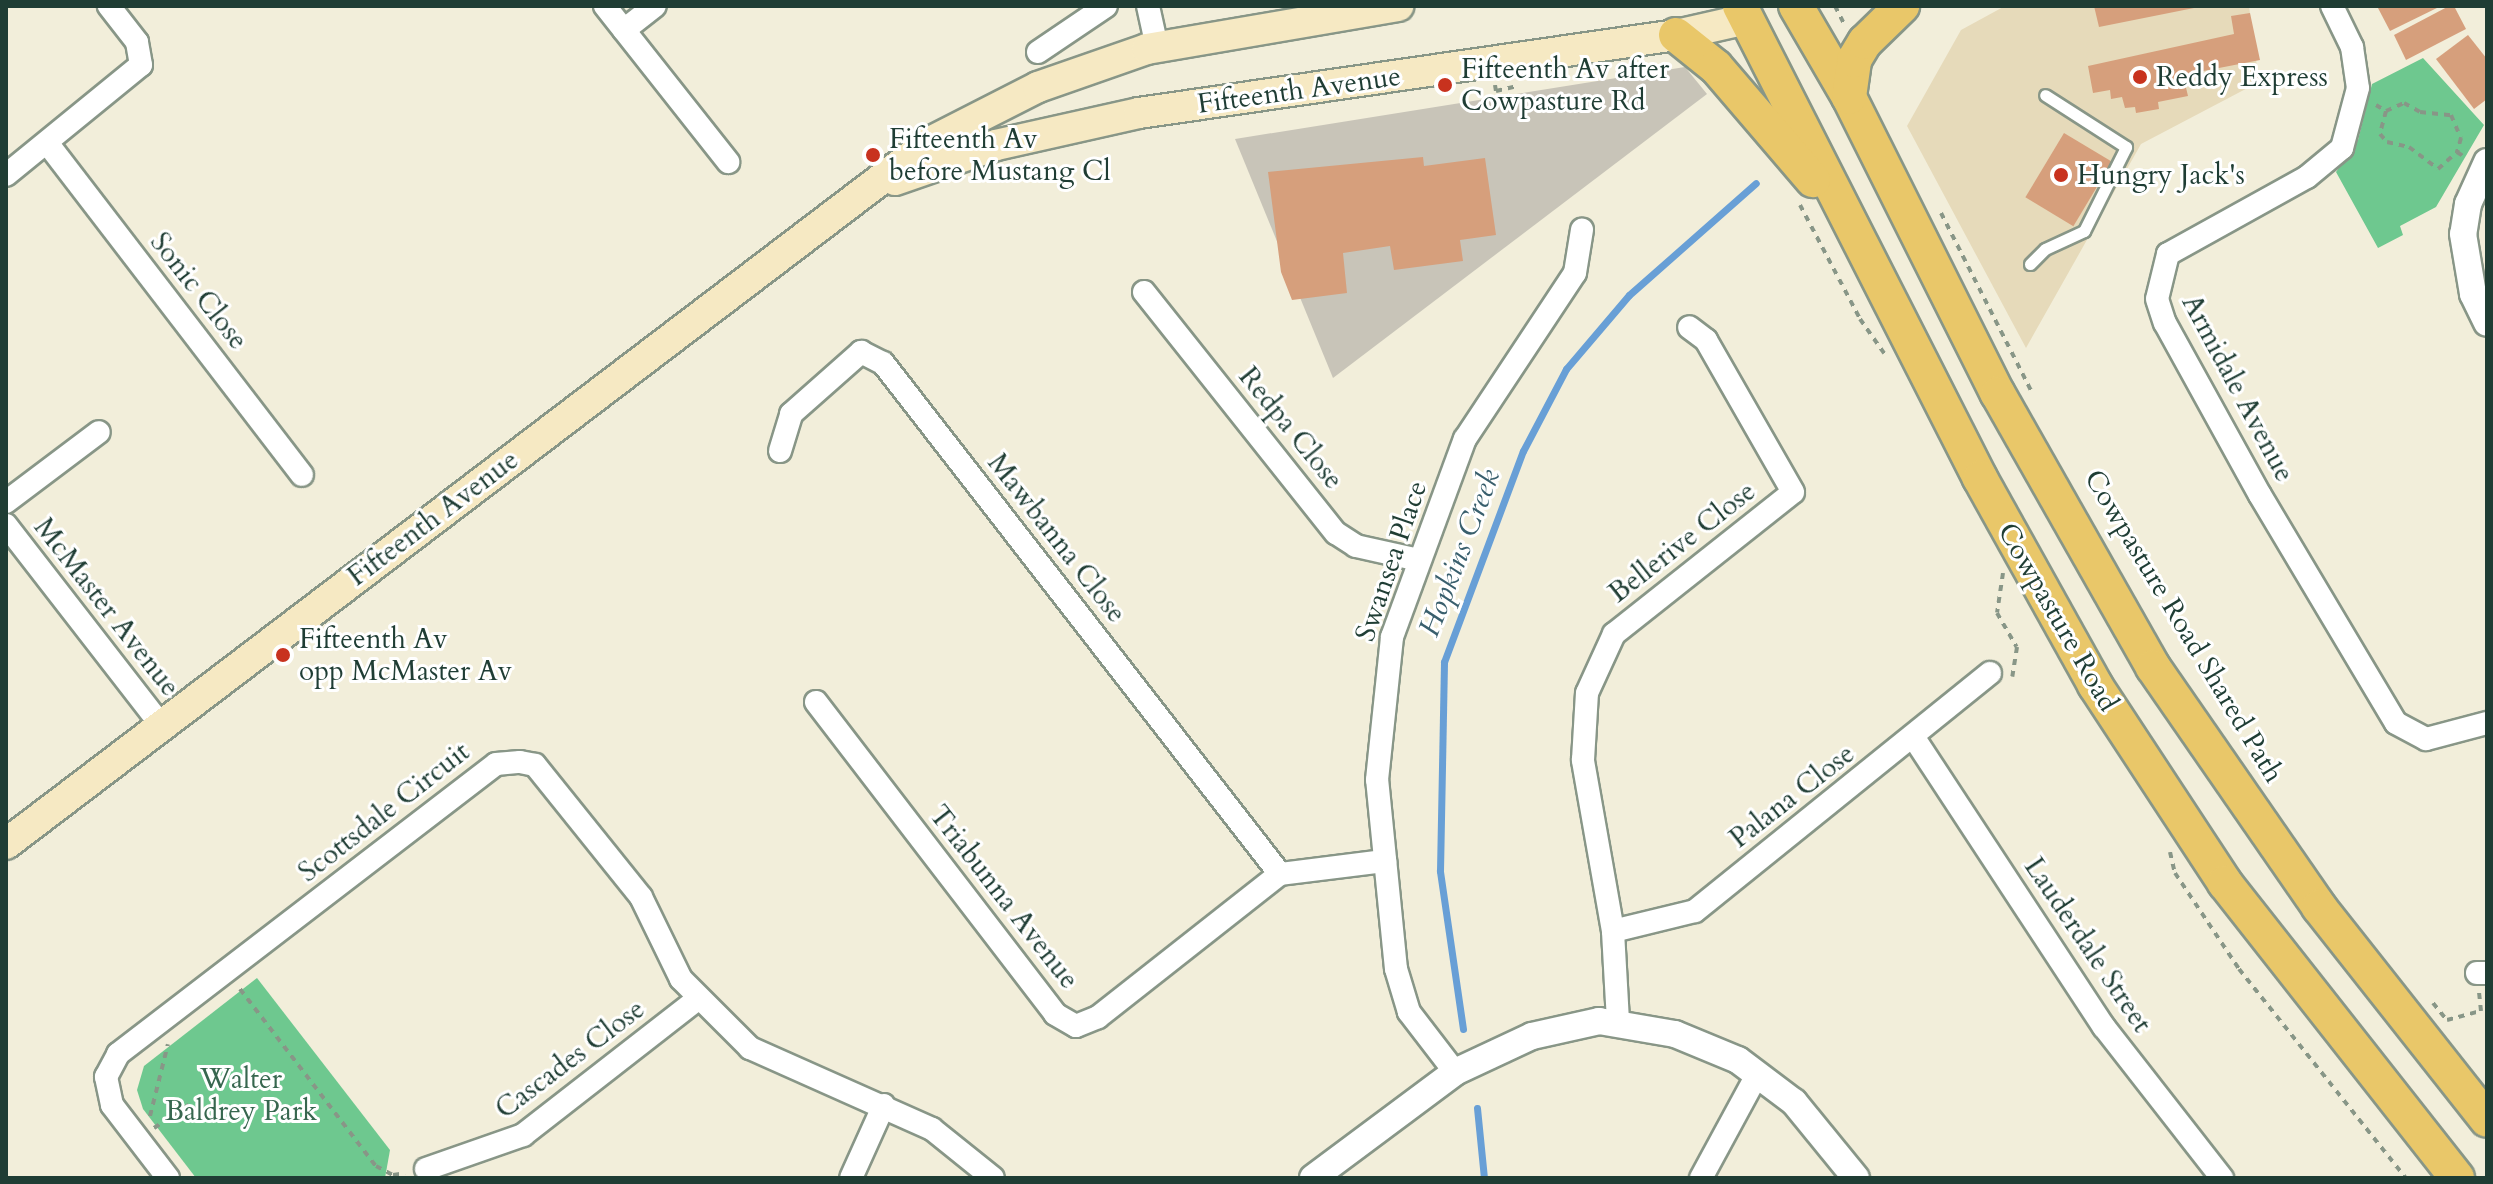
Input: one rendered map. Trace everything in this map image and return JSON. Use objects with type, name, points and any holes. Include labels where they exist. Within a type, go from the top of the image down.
[{"type":"main road","name":"Fifteenth Avenue","points":[[6,844],[930,142],[1038,87],[1157,47],[1398,6]]},
{"type":"main road","points":[[1849,97],[1854,60],[1865,42],[1902,6]]},
{"type":"main road","points":[[1743,13],[1799,7]]},
{"type":"main road","name":"Cowpasture Road","points":[[1799,7],[1849,97],[1998,394],[2153,667],[2319,907],[2487,1120]]},
{"type":"main road","name":"Fifteenth Avenue","points":[[859,193],[996,145],[1139,113],[1676,35],[1743,13]]},
{"type":"main road","name":"Cowpasture Road","points":[[1743,13],[2046,604],[2095,685],[2225,883],[2457,1178]]},
{"type":"main road","points":[[1676,35],[1716,67],[1854,229]]},
{"type":"street","points":[[6,175],[48,144],[141,65],[137,42],[109,6]]},
{"type":"street","points":[[605,6],[728,162]]},
{"type":"street","points":[[624,30],[655,6]]},
{"type":"street","points":[[1038,52],[1106,6]]},
{"type":"street","points":[[1148,6],[1157,47]]},
{"type":"street","name":"Armidale Avenue","points":[[2332,6],[2352,47],[2357,93],[2342,148],[2307,177],[2168,254],[2157,299],[2165,323],[2260,495],[2396,723],[2426,739],[2487,723]]},
{"type":"street","name":"Sonic Close","points":[[48,144],[302,475]]},
{"type":"street","points":[[2485,165],[2463,234],[2473,294],[2487,323]]},
{"type":"street","name":"Swansea Place","points":[[1455,1072],[1409,1012],[1396,969],[1377,780],[1392,637],[1465,439],[1575,273],[1582,230]]},
{"type":"street","name":"Redpa Close","points":[[1144,292],[1336,533],[1356,546],[1419,560]]},
{"type":"street","name":"Bellerive Close","points":[[1618,1021],[1613,931],[1583,760],[1587,693],[1597,665],[1614,634],[1793,492],[1706,340],[1689,327]]},
{"type":"street","name":"Mawbanna Close","points":[[780,451],[791,414],[861,352],[883,363],[1280,874]]},
{"type":"street","points":[[6,502],[99,432]]},
{"type":"street","name":"McMaster Avenue","points":[[6,525],[161,725]]},
{"type":"street","name":"Palana Close","points":[[1613,931],[1695,911],[1914,738],[1990,673]]},
{"type":"street","name":"Triabunna Avenue","points":[[816,702],[1055,1014],[1076,1026],[1098,1017],[1280,874]]},
{"type":"street","name":"Lauderdale Street","points":[[1914,738],[2104,1027],[2222,1178]]},
{"type":"street","name":"Scottsdale Circuit","points":[[168,1178],[112,1105],[106,1077],[118,1054],[496,764],[535,765],[641,897],[681,979],[750,1048],[884,1105],[932,1129],[993,1178]]},
{"type":"street","points":[[1280,874],[1385,861]]},
{"type":"street","name":"Cascades Close","points":[[426,1169],[523,1135],[698,999]]},
{"type":"street","points":[[1313,1178],[1455,1072],[1532,1036],[1618,1021],[1697,1040],[1758,1073],[1811,1120],[1856,1178]]},
{"type":"street","points":[[1701,1178],[1758,1073]]},
{"type":"street","points":[[851,1178],[884,1105]]},
{"type":"lane","points":[[2030,264],[2045,249],[2084,231],[2126,147],[2045,95]]},
{"type":"path","points":[[1835,6],[1845,26]]},
{"type":"path","points":[[2357,93],[2386,111]]},
{"type":"path","points":[[2404,103],[2420,112],[2451,115],[2461,138],[2457,152],[2438,169],[2409,147],[2387,142],[2380,134],[2386,111],[2404,103]]},
{"type":"path","points":[[2457,152],[2485,165]]},
{"type":"path","points":[[1938,207],[2007,335],[2038,405]]},
{"type":"path","points":[[1990,673],[2008,687],[2014,673],[2017,647],[1997,613],[2004,567]]},
{"type":"path","points":[[2425,993],[2447,1020],[2481,1011],[2482,973]]},
{"type":"path","points":[[226,992],[236,984],[376,1166],[393,1175],[426,1169]]},
{"type":"path","points":[[173,1034],[150,1106],[153,1131],[190,1104]]},
{"type":"shaded area","points":[[2005,6],[2249,6],[2259,82],[2141,144],[2026,348],[1907,126],[1961,30]]},
{"type":"shaded area","points":[[1685,67],[1707,94],[1333,378],[1235,139]]},
{"type":"green space","points":[[2423,58],[2484,125],[2436,207],[2400,226],[2403,235],[2378,248],[2336,172],[2358,140],[2372,84]]},
{"type":"green space","name":"Walter Baldrey Park","points":[[257,978],[390,1150],[385,1178],[196,1178],[143,1109],[137,1090],[144,1066]]},
{"type":"building","points":[[2094,6],[2199,6],[2199,7],[2099,27]]},
{"type":"building","points":[[2441,6],[2390,31],[2378,8]]},
{"type":"building","points":[[2454,6],[2466,29],[2406,60],[2394,35]]},
{"type":"building","points":[[2250,13],[2260,60],[2183,75],[2188,96],[2158,102],[2159,109],[2136,113],[2135,107],[2125,108],[2122,97],[2111,99],[2110,90],[2093,93],[2088,66],[2234,34],[2231,16]]},
{"type":"building","points":[[2468,35],[2487,59],[2487,99],[2474,109],[2436,59]]},
{"type":"building","points":[[2064,133],[2112,162],[2073,226],[2025,197]]},
{"type":"building","points":[[1423,157],[1424,166],[1485,158],[1496,235],[1460,240],[1463,261],[1394,270],[1390,246],[1343,253],[1347,293],[1292,300],[1281,272],[1268,172]]},
{"type":"waterway","name":"Hopkins Creek","points":[[1463,1029],[1440,871],[1444,662],[1523,451],[1566,369],[1629,295],[1756,183]]},
{"type":"waterway","name":"Hopkins Creek","points":[[1477,1108],[1484,1178]]},
{"type":"place","name":"Reddy Express","points":[[2140,77]]},
{"type":"place","name":"Fifteenth Av after Cowpasture Rd","points":[[1445,85]]},
{"type":"place","name":"Fifteenth Av before Mustang Cl","points":[[873,155]]},
{"type":"place","name":"Hungry Jack's","points":[[2061,175]]},
{"type":"place","name":"Fifteenth Av opp McMaster Av","points":[[283,655]]}]
